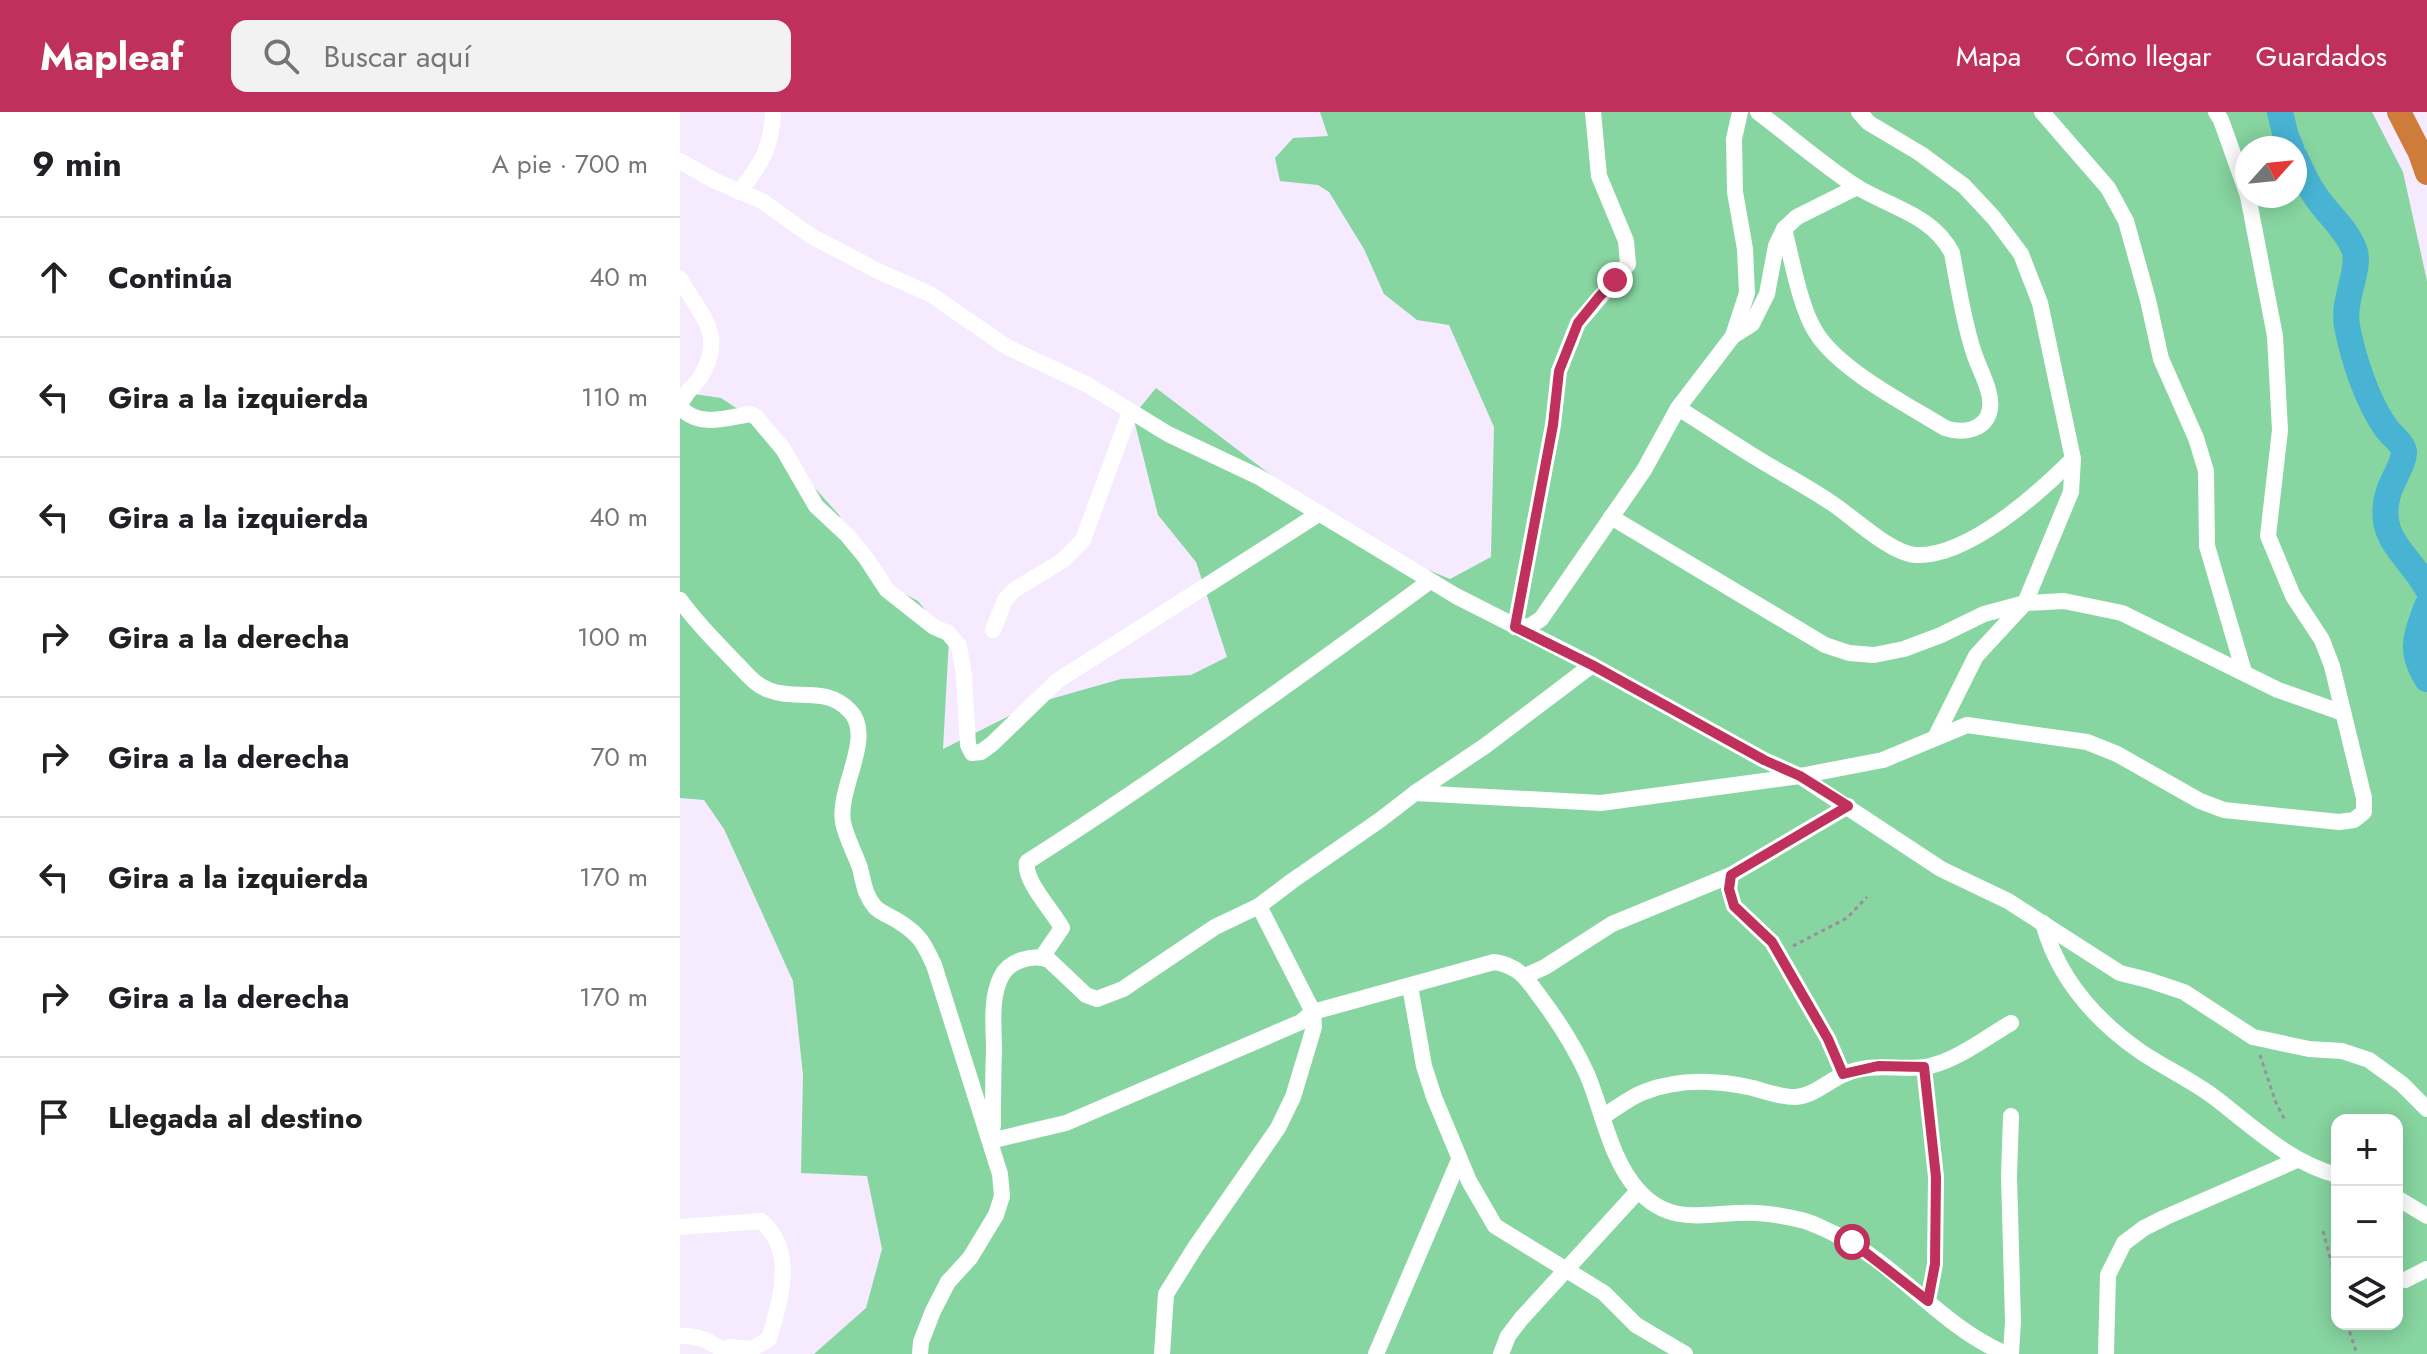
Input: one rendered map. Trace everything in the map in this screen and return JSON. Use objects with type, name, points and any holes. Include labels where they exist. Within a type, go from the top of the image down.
[{"type":"highway","points":[[2399,112],[2427,173]]},
{"type":"street","points":[[739,192],[759,168],[765,154],[773,112]]},
{"type":"street","points":[[1515,627],[1553,425],[1559,371],[1578,323],[1628,264],[1626,241],[1599,176],[1593,112]]},
{"type":"street","points":[[1515,627],[1530,626],[1541,619],[1644,470],[1678,408],[1733,336],[1747,293],[1745,249],[1735,192],[1734,139],[1740,112]]},
{"type":"street","points":[[1758,112],[1857,187],[1932,226],[1945,240],[1952,253],[1972,348],[1988,392],[1990,410],[1982,423],[1959,433],[1932,420],[1846,364],[1818,337],[1809,319],[1784,229]]},
{"type":"street","points":[[1859,112],[1869,123],[1921,154],[1964,186],[1994,218],[2021,254],[2040,303],[2073,459],[2071,492],[2025,603],[1976,656],[1936,736]]},
{"type":"street","points":[[2042,112],[2108,188],[2126,221],[2161,359],[2196,438],[2206,471],[2207,546],[2244,672]]},
{"type":"street","points":[[2216,112],[2235,160]]},
{"type":"street","points":[[680,161],[762,201],[811,236],[930,294],[1007,347],[1088,385],[1168,434],[1259,477],[1430,581],[1592,665],[1764,760],[1800,776],[1941,869],[2008,901],[2120,973],[2184,992],[2253,1037],[2309,1049],[2342,1051],[2369,1060],[2402,1084],[2427,1109]]},
{"type":"street","points":[[1733,336],[1752,324],[1767,294],[1776,246],[1784,229],[1797,217],[1857,187]]},
{"type":"street","points":[[1415,793],[1601,803],[1800,776],[1883,760],[1967,725],[2087,742],[2117,754],[2200,801],[2224,810],[2339,822],[2354,820],[2364,812],[2364,798],[2332,666],[2322,640],[2293,596],[2268,536],[2280,430],[2275,336],[2250,208]]},
{"type":"street","points":[[680,279],[712,335],[713,346],[709,363],[683,398],[680,407],[688,416],[705,421],[750,414],[756,417],[783,449],[816,506],[847,535],[887,590],[934,627],[948,633],[959,646],[968,745],[972,753],[981,752],[992,744],[1057,681],[1320,513]]},
{"type":"street","points":[[1678,408],[1832,503],[1884,542],[1913,555],[1959,546],[1984,533],[2047,485],[2073,459]]},
{"type":"street","points":[[993,630],[1005,600],[1014,590],[1062,561],[1083,540],[1130,412]]},
{"type":"street","points":[[1611,517],[1825,645],[1849,653],[1874,655],[1904,649],[1984,614],[2025,603],[2064,601],[2122,613],[2278,690],[2343,713]]},
{"type":"street","points":[[1042,957],[1062,928],[1029,878],[1025,868],[1027,862],[1269,699],[1430,581]]},
{"type":"street","points":[[680,600],[718,647],[754,682],[771,691],[825,696],[849,710],[858,721],[859,741],[843,800],[843,820],[865,892],[877,910],[920,937],[927,951],[943,989],[1000,1174],[1002,1196],[996,1215],[970,1258],[940,1296],[921,1342],[920,1354]]},
{"type":"street","points":[[990,1141],[993,1125],[993,1005],[1001,976],[1016,962],[1031,957],[1049,960],[1086,995],[1097,999],[1123,989],[1215,927],[1259,906],[1485,746],[1592,665]]},
{"type":"street","points":[[1525,976],[1545,967],[1612,924],[1731,875],[1848,806]]},
{"type":"street","points":[[1731,875],[1729,889],[1734,906],[1764,933],[1779,954],[1828,1039],[1843,1074]]},
{"type":"street","points":[[1162,1354],[1166,1294],[1278,1128],[1293,1097],[1314,1027],[1313,1012],[1259,906]]},
{"type":"street","points":[[2043,923],[2047,939],[2071,986],[2102,1019],[2142,1052],[2197,1085],[2297,1160],[2331,1173]]},
{"type":"street","points":[[990,1141],[1066,1123],[1301,1022],[1313,1012],[1494,962],[1509,964],[1525,976],[1561,1026],[1587,1074],[1624,1171],[1638,1191],[1659,1208],[1674,1215],[1757,1213],[1807,1221],[1852,1242],[1928,1301],[1946,1319],[1976,1339],[2008,1354],[2013,1321],[2009,1176],[2011,1116]]},
{"type":"street","points":[[1410,986],[1424,1066],[1459,1160],[1495,1226],[1604,1293],[1636,1325],[1685,1354]]},
{"type":"street","points":[[1602,1117],[1642,1092],[1685,1081],[1798,1097],[1831,1083],[1843,1074],[1878,1066],[1924,1067],[1953,1058],[2011,1023]]},
{"type":"street","points":[[1924,1067],[1936,1177],[1935,1264],[1928,1301]]},
{"type":"street","points":[[1376,1354],[1459,1160]]},
{"type":"street","points":[[2106,1354],[2108,1275],[2124,1243],[2166,1217],[2297,1160]]},
{"type":"street","points":[[1501,1354],[1508,1336],[1638,1191]]},
{"type":"street","points":[[2403,1202],[2427,1216]]},
{"type":"street","points":[[680,1227],[761,1221],[775,1236],[783,1257],[780,1302],[769,1339],[752,1349],[729,1347],[725,1352],[700,1337],[680,1336]]},
{"type":"street","points":[[2405,1280],[2427,1269]]},
{"type":"path","points":[[1779,954],[1847,918],[1867,897]]},
{"type":"path","points":[[2253,1037],[2276,1103],[2286,1122]]},
{"type":"path","points":[[2323,1231],[2331,1261]]},
{"type":"path","points":[[2349,1330],[2357,1354]]},
{"type":"green space","points":[[1320,112],[2372,112],[2403,172],[2427,281],[2427,1354],[814,1354],[866,1308],[882,1249],[867,1176],[801,1173],[803,1075],[793,981],[724,829],[704,800],[680,798],[680,392],[721,398],[753,419],[839,515],[870,576],[918,601],[949,639],[943,749],[1033,704],[1121,679],[1191,675],[1227,657],[1196,562],[1158,515],[1133,416],[1156,388],[1358,541],[1450,579],[1491,557],[1494,427],[1449,325],[1417,320],[1384,294],[1364,249],[1329,192],[1318,185],[1280,181],[1275,158],[1293,138],[1328,136]]},
{"type":"waterway","points":[[2280,112],[2286,136]]},
{"type":"waterway","points":[[2307,182],[2354,249],[2356,265],[2347,305],[2347,326],[2373,405],[2404,452],[2389,491],[2386,521],[2395,544],[2427,588]]},
{"type":"waterway","points":[[2427,606],[2416,642],[2418,659],[2427,679]]},
{"type":"route","points":[[1615,280],[1578,323],[1559,371],[1553,425],[1515,627],[1592,665],[1764,760],[1800,776],[1848,806],[1731,875],[1729,889],[1734,906],[1772,942],[1828,1039],[1843,1074],[1878,1066],[1924,1067],[1936,1177],[1935,1264],[1928,1301],[1852,1242]]}]
